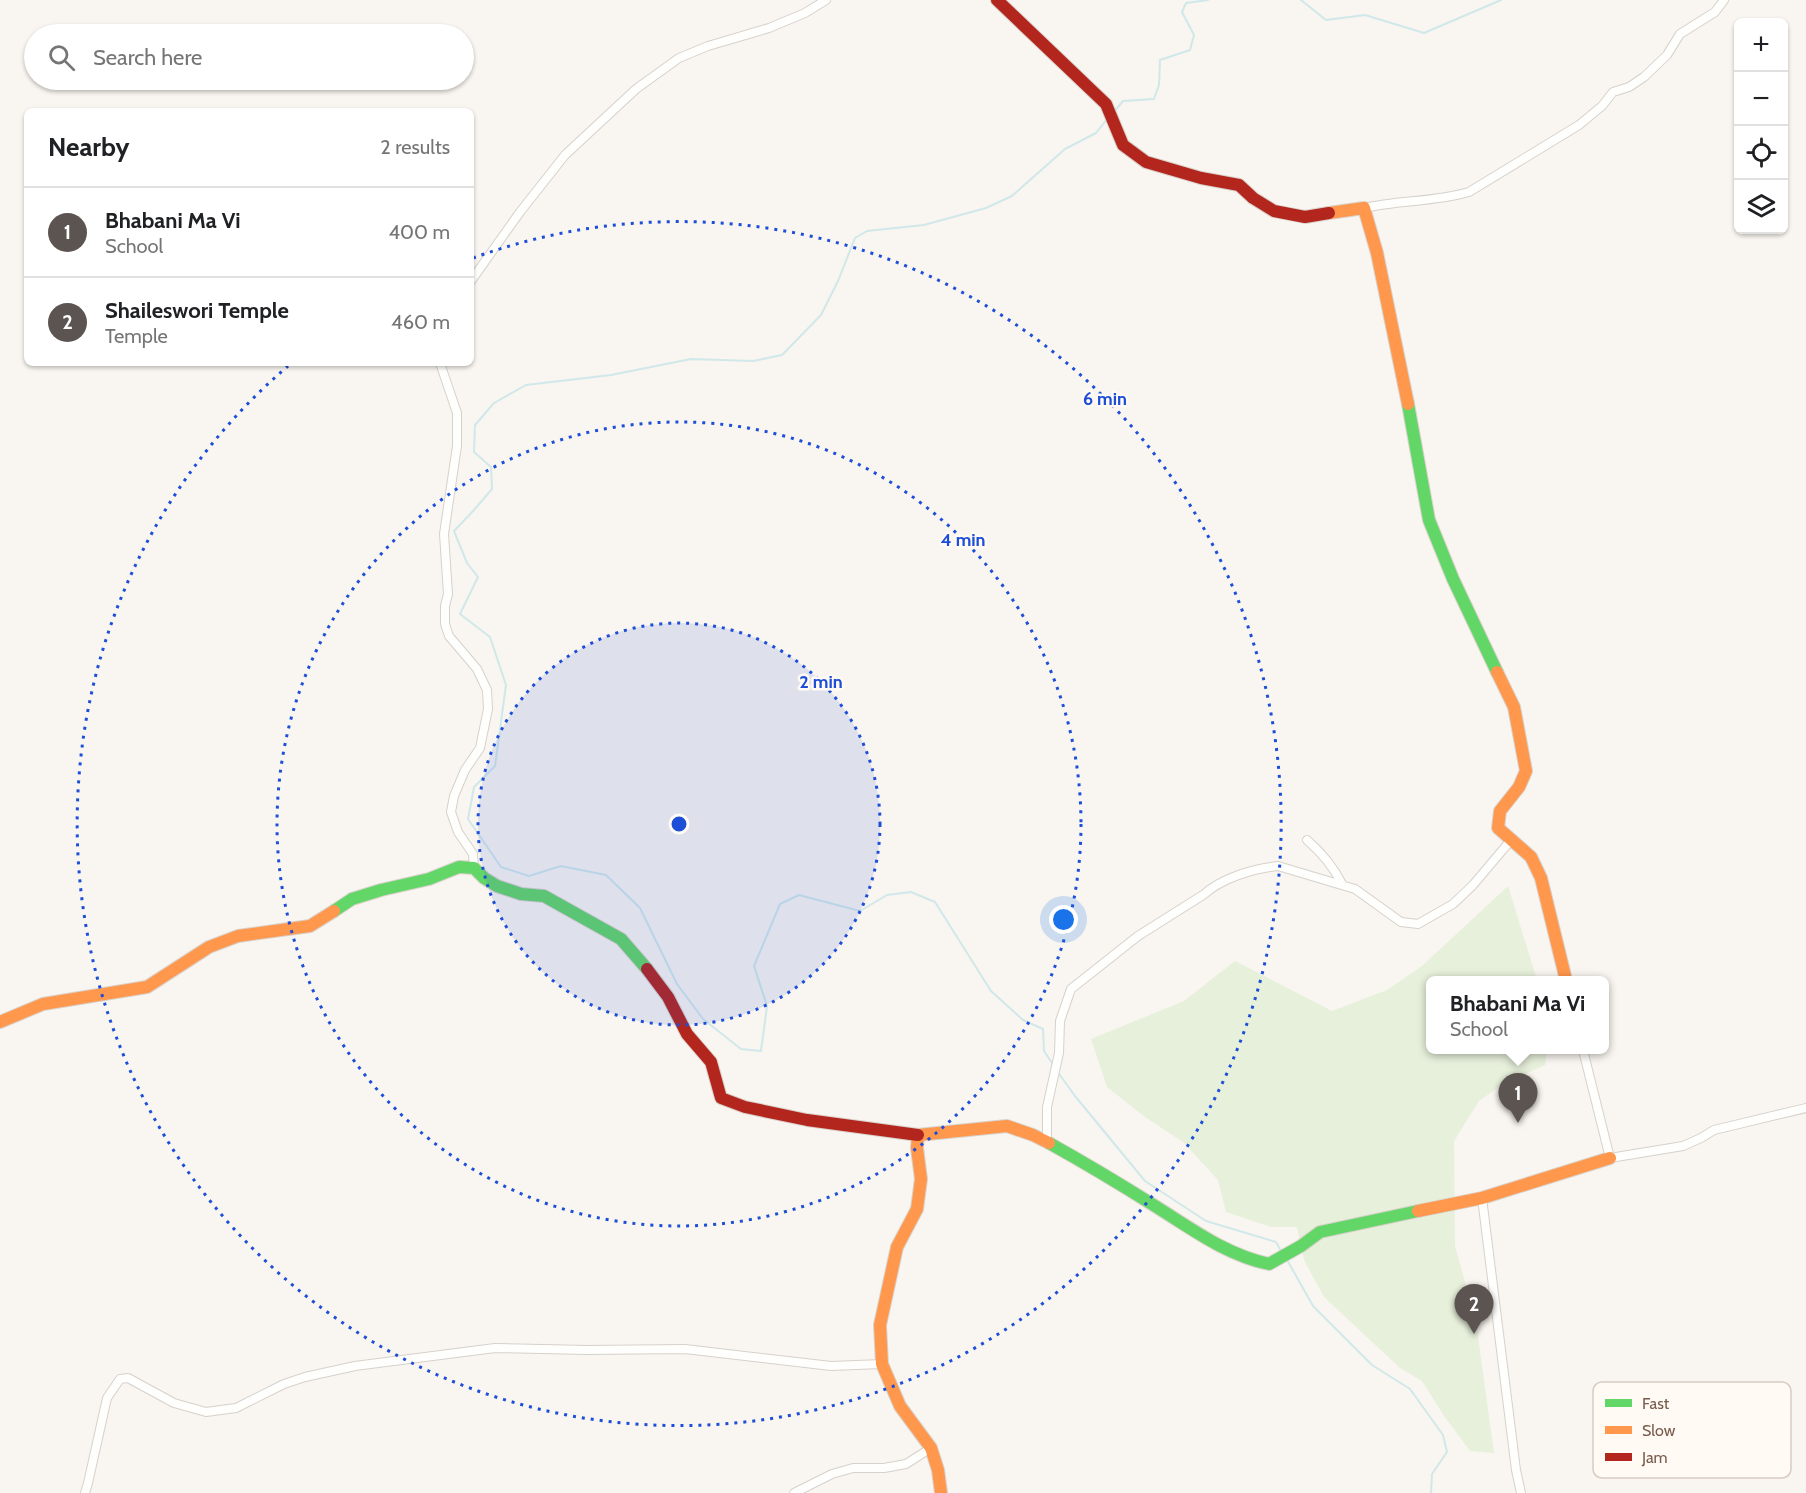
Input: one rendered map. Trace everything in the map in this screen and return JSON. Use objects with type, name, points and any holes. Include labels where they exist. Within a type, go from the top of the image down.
[{"type":"street","points":[[474,276],[565,155],[636,88],[679,58],[708,46],[769,28],[805,13],[826,0]]},
{"type":"street","points":[[997,0],[1106,104],[1123,145],[1146,162],[1201,178],[1239,185],[1253,198],[1274,211],[1305,217],[1388,202],[1450,198],[1469,192],[1580,125],[1602,106],[1613,92],[1629,87],[1644,77],[1667,56],[1680,34],[1715,12],[1724,0]]},
{"type":"street","points":[[1364,208],[1377,253],[1429,520],[1453,579],[1514,707],[1526,771],[1518,787],[1500,811],[1498,828],[1531,857],[1541,878],[1565,976]]},
{"type":"street","points":[[441,366],[457,413],[457,446],[444,534],[448,594],[445,624],[449,636],[477,669],[487,690],[488,708],[480,748],[465,770],[454,796],[451,812],[458,832],[473,854],[474,868],[485,879],[500,887],[532,896],[544,896],[621,939],[668,998],[687,1034],[711,1062],[721,1098],[732,1105],[852,1129],[918,1135],[1007,1126],[1033,1135],[1096,1169],[1225,1250],[1254,1261],[1269,1263],[1302,1246],[1320,1232],[1482,1198],[1610,1158],[1683,1146],[1714,1130],[1806,1108]]},
{"type":"street","points":[[1307,840],[1327,860],[1342,884]]},
{"type":"street","points":[[1047,1142],[1047,1107],[1059,1053],[1060,1021],[1071,989],[1138,936],[1211,887],[1246,873],[1278,866],[1355,889],[1401,922],[1418,924],[1453,904],[1473,885],[1510,840]]},
{"type":"street","points":[[0,1022],[43,1004],[147,987],[209,947],[238,936],[310,927],[352,899],[429,879],[459,867],[474,868]]},
{"type":"street","points":[[1584,1054],[1610,1158]]},
{"type":"street","points":[[918,1135],[917,1148],[921,1179],[917,1209],[897,1247],[880,1325],[882,1364],[900,1406],[931,1448],[938,1470],[941,1493]]},
{"type":"street","points":[[1482,1198],[1516,1470],[1521,1493]]},
{"type":"street","points":[[85,1493],[107,1398],[120,1379],[128,1378],[174,1403],[206,1412],[236,1408],[284,1384],[355,1366],[495,1348],[685,1349],[831,1366],[882,1364]]},
{"type":"street","points":[[794,1493],[832,1474],[854,1468],[884,1468],[906,1464],[931,1448]]},
{"type":"green space","points":[[1508,886],[1536,976],[1426,976],[1426,1054],[1546,1054],[1545,1065],[1500,1086],[1479,1101],[1454,1141],[1455,1246],[1476,1322],[1494,1453],[1470,1451],[1422,1381],[1400,1368],[1324,1297],[1304,1260],[1297,1227],[1271,1227],[1226,1212],[1218,1180],[1183,1142],[1145,1117],[1107,1087],[1091,1039],[1184,1001],[1235,961],[1332,1011],[1387,990],[1422,966]]},
{"type":"waterway","points":[[1114,112],[1123,101],[1154,99],[1159,85],[1160,60],[1190,50],[1194,35],[1182,12],[1186,3],[1208,0]]},
{"type":"waterway","points":[[1301,0],[1326,20],[1365,15],[1424,33],[1501,0]]},
{"type":"waterway","points":[[1054,1066],[1044,1051],[1043,1029],[1023,1020],[991,991],[935,902],[911,892],[887,895],[860,911],[799,895],[780,904],[754,966],[767,1006],[761,1051],[741,1049],[703,1019],[677,984],[640,908],[606,875],[561,866],[529,876],[501,867],[468,819],[474,787],[495,766],[506,685],[490,637],[460,614],[478,577],[467,563],[454,531],[492,489],[491,467],[474,452],[475,425],[494,403],[526,385],[611,375],[691,359],[753,361],[782,355],[821,315],[838,281],[855,238],[867,231],[924,225],[986,208],[1012,196],[1065,149],[1096,133],[1108,118]]},
{"type":"waterway","points":[[1057,1071],[1145,1181],[1206,1221],[1276,1242],[1281,1251]]},
{"type":"waterway","points":[[1286,1258],[1313,1306],[1372,1365],[1410,1389],[1443,1435],[1447,1452],[1432,1474],[1431,1493]]},
{"type":"traffic: fast","points":[[1408,404],[1429,520],[1453,579],[1497,672]]},
{"type":"traffic: fast","points":[[334,911],[352,899],[381,890],[429,879],[459,867],[474,868],[497,886],[521,894],[544,896],[621,939],[647,969]]},
{"type":"traffic: fast","points":[[1049,1143],[1224,1248],[1269,1264],[1320,1232],[1418,1211]]},
{"type":"traffic: slow","points":[[1329,213],[1364,208],[1377,253],[1408,404]]},
{"type":"traffic: slow","points":[[1497,672],[1514,707],[1526,771],[1519,787],[1500,811],[1498,828],[1531,857],[1541,878],[1565,976]]},
{"type":"traffic: slow","points":[[0,1022],[43,1004],[147,987],[209,947],[238,936],[310,926],[334,911]]},
{"type":"traffic: slow","points":[[941,1493],[938,1470],[931,1448],[900,1406],[882,1364],[880,1325],[897,1247],[917,1209],[921,1179],[917,1148],[918,1135],[1007,1126],[1049,1143]]},
{"type":"traffic: slow","points":[[1418,1211],[1482,1198],[1610,1158]]},
{"type":"traffic: jam","points":[[997,0],[1106,104],[1123,145],[1146,162],[1201,178],[1239,185],[1253,198],[1274,211],[1305,217],[1329,213]]},
{"type":"traffic: jam","points":[[647,969],[668,997],[687,1034],[711,1062],[721,1098],[745,1107],[807,1120],[918,1135]]},
{"type":"place","name":"Bhabani Ma Vi","points":[[1518,1123]]},
{"type":"place","name":"Shaileswori Temple","points":[[1474,1334]]}]
